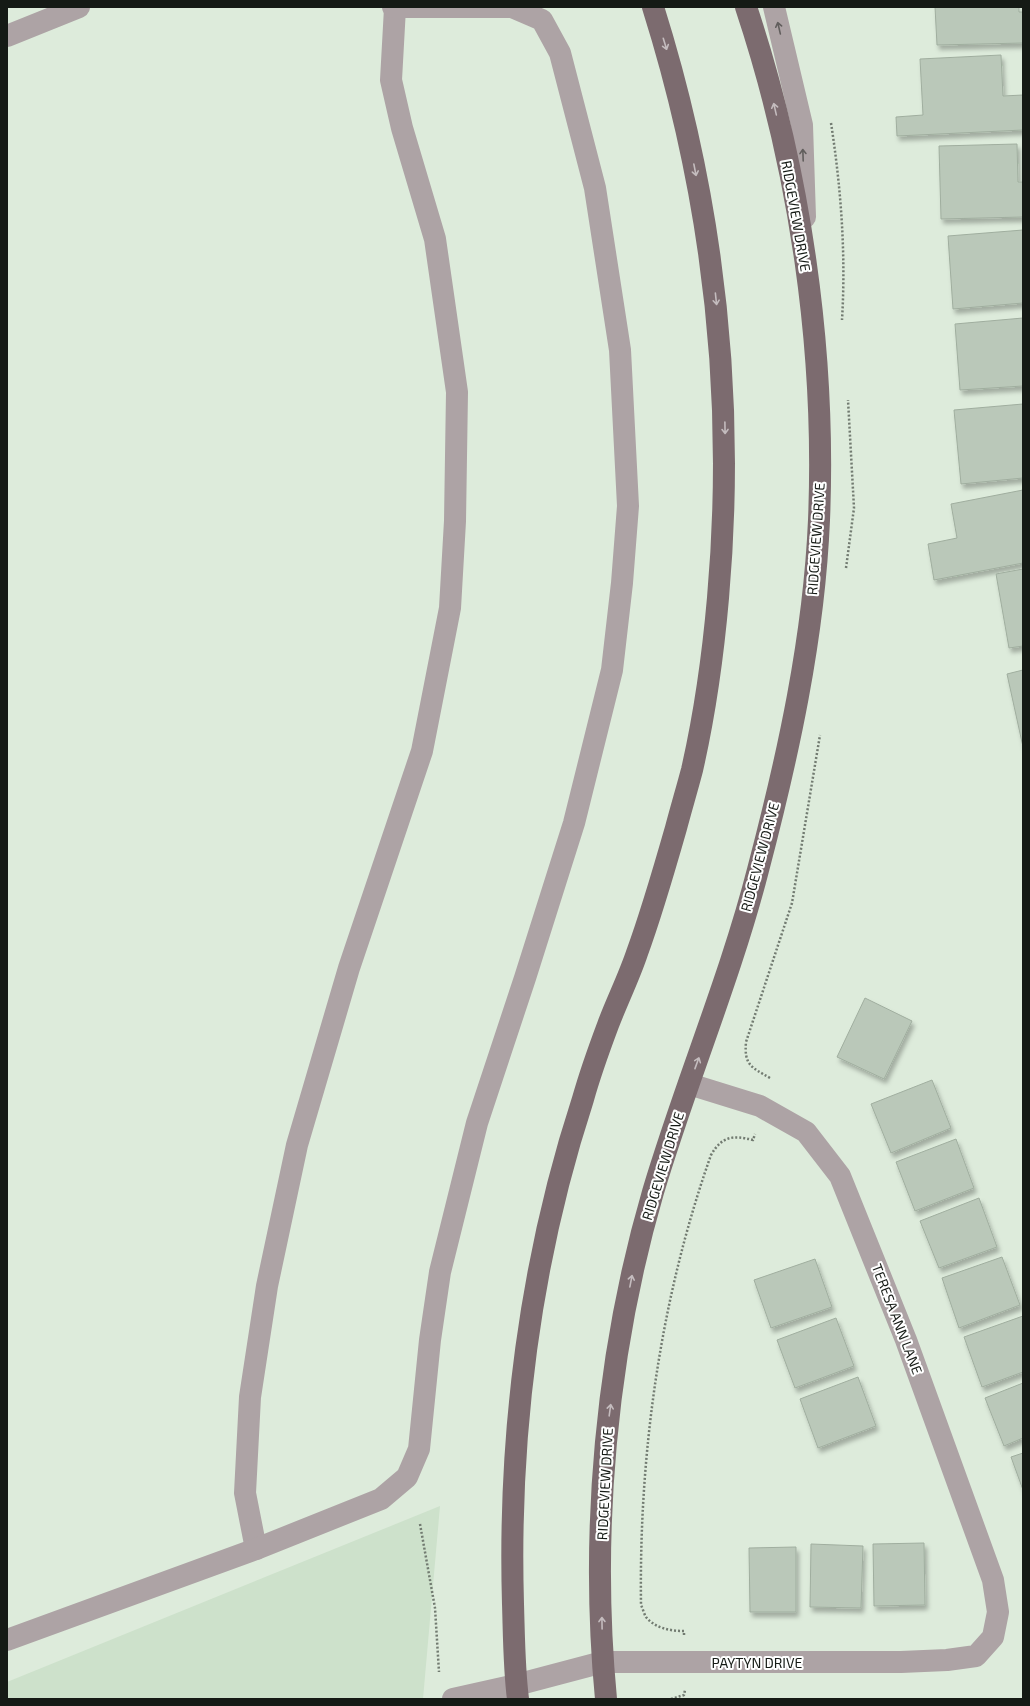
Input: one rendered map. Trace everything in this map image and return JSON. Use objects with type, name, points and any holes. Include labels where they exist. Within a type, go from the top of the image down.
[{"type":"main road","points":[[517,1692],[512,1560],[514,1483],[520,1405],[529,1328],[543,1251],[557,1190],[582,1100],[608,1027],[637,954],[664,871],[692,770],[705,702],[715,633],[721,564],[725,494],[725,424],[721,354],[714,285],[703,210],[689,136],[670,63],[653,7]]},
{"type":"main road","name":"RIDGEVIEW DRIVE","points":[[606,1699],[603,1662],[601,1579],[602,1501],[608,1424],[618,1347],[633,1271],[652,1196],[675,1122],[711,1021],[757,874],[779,785],[798,698],[811,611],[819,522],[820,451],[817,379],[811,308],[802,237],[789,167],[770,90],[746,7]]},
{"type":"street","points":[[7,36],[78,7]]},
{"type":"street","points":[[7,1640],[256,1549],[381,1499],[407,1477],[419,1449],[430,1340],[440,1272],[477,1123],[525,978],[574,822],[612,670],[622,582],[628,506],[620,350],[594,188],[560,53],[542,20],[512,7],[394,7],[391,80],[402,128],[435,239],[457,392],[455,521],[450,608],[422,751],[349,968],[297,1145],[267,1286],[250,1397],[245,1493],[256,1549]]},
{"type":"street","points":[[774,7],[802,125],[807,278]]},
{"type":"street","name":"TERESA ANN LANE","points":[[689,1084],[760,1106],[806,1132],[840,1176],[906,1340],[993,1580],[998,1612],[993,1637]]},
{"type":"street","name":"PAYTYN DRIVE","points":[[453,1699],[517,1692],[603,1662],[793,1663],[947,1660],[976,1656],[993,1637]]},
{"type":"path","points":[[684,1641],[684,1632],[674,1632],[661,1628],[646,1617],[641,1605],[642,1510],[655,1384],[665,1324],[676,1276],[691,1216],[711,1155],[716,1146],[723,1140],[739,1137],[753,1140],[756,1130]]},
{"type":"path","points":[[420,1524],[435,1608],[439,1672]]},
{"type":"path","points":[[671,1699],[684,1695],[686,1686]]},
{"type":"shaded area","points":[[440,1506],[423,1699],[7,1699],[7,1682]]},
{"type":"building","points":[[935,7],[1019,7],[1019,12],[1023,12],[1023,43],[937,45]]},
{"type":"building","points":[[1001,55],[1003,96],[1023,95],[1023,130],[897,136],[896,117],[923,115],[920,59]]},
{"type":"building","points":[[1017,144],[1018,182],[1023,182],[1023,217],[941,219],[939,146]]},
{"type":"building","points":[[1023,230],[1023,303],[953,309],[948,236]]},
{"type":"building","points":[[1023,318],[1023,386],[960,390],[955,324]]},
{"type":"building","points":[[1023,404],[1023,478],[961,484],[954,410]]},
{"type":"building","points":[[1023,490],[1023,563],[934,580],[928,544],[957,538],[951,504]]},
{"type":"building","points":[[1023,569],[1023,646],[1009,648],[996,574]]},
{"type":"building","points":[[1023,670],[1023,747],[1007,674]]},
{"type":"building","points":[[865,998],[912,1021],[884,1079],[837,1057]]},
{"type":"building","points":[[932,1080],[951,1128],[891,1153],[871,1104]]},
{"type":"building","points":[[956,1139],[974,1188],[915,1211],[896,1162]]},
{"type":"building","points":[[979,1198],[997,1247],[939,1268],[920,1221]]},
{"type":"building","points":[[1002,1257],[1020,1305],[959,1328],[942,1278]]},
{"type":"building","points":[[815,1259],[832,1307],[771,1328],[754,1280]]},
{"type":"building","points":[[1023,1316],[1023,1372],[982,1387],[964,1337]]},
{"type":"building","points":[[836,1318],[854,1366],[795,1388],[777,1340]]},
{"type":"building","points":[[858,1377],[876,1426],[818,1448],[800,1399]]},
{"type":"building","points":[[1023,1383],[1023,1438],[1004,1446],[985,1398]]},
{"type":"building","points":[[1023,1453],[1023,1490],[1011,1457]]},
{"type":"building","points":[[924,1543],[925,1605],[874,1606],[873,1544]]},
{"type":"building","points":[[811,1544],[863,1546],[861,1608],[810,1607]]},
{"type":"building","points":[[796,1547],[796,1612],[750,1612],[749,1548]]}]
